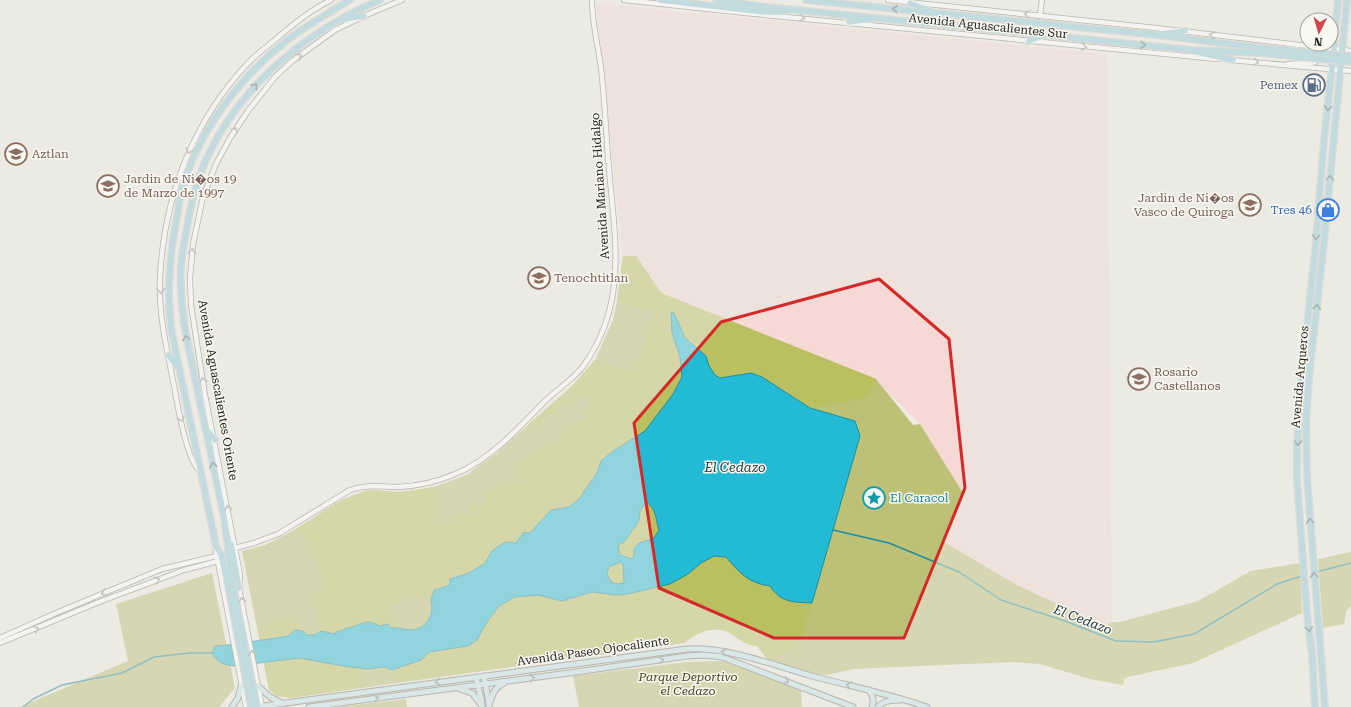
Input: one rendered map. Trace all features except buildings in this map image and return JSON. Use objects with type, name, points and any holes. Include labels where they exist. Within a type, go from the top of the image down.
[{"type":"main road","name":"Avenida Aguascalientes Oriente","points":[[259,707],[230,580],[219,558],[216,546],[170,321],[168,281],[170,257],[181,192],[191,165],[213,121],[248,77],[287,40],[350,0]]},
{"type":"main road","name":"Avenida Aguascalientes Oriente","points":[[251,707],[230,580],[224,517],[185,330],[181,284],[181,265],[184,242],[201,172],[217,139],[235,110],[254,86],[274,67],[300,46],[330,25],[380,0]]},
{"type":"main road","points":[[660,0],[764,12],[808,13],[814,11]]},
{"type":"main road","name":"Avenida Aguascalientes Sur","points":[[716,0],[766,7],[1192,50],[1262,51],[1351,56]]},
{"type":"main road","name":"Avenida Aguascalientes Sur","points":[[806,0],[1157,35],[1262,51],[1351,62]]},
{"type":"main road","name":"Avenida Arqueros","points":[[1337,12],[1338,0]]},
{"type":"main road","name":"Avenida Arqueros","points":[[1325,707],[1306,477],[1306,421],[1309,377],[1324,242],[1347,0]]},
{"type":"main road","points":[[910,3],[934,13]]},
{"type":"main road","points":[[338,20],[364,16]]},
{"type":"main road","points":[[849,22],[877,18]]},
{"type":"main road","points":[[1157,35],[1186,31]]},
{"type":"main road","points":[[1029,42],[1044,35]]},
{"type":"main road","points":[[1192,50],[1201,54],[1233,60]]},
{"type":"main road","name":"Avenida Arqueros","points":[[1315,707],[1297,480],[1299,412],[1324,140],[1334,52]]},
{"type":"main road","points":[[168,355],[180,368]]},
{"type":"main road","points":[[205,427],[215,440]]},
{"type":"main road","points":[[224,517],[240,588]]},
{"type":"main road","name":"Avenida Paseo Ojocaliente","points":[[259,707],[287,702],[702,648],[738,655],[927,707]]},
{"type":"main road","name":"Avenida Paseo Ojocaliente","points":[[309,707],[704,655],[722,657],[853,707]]},
{"type":"main road","points":[[484,676],[489,706]]},
{"type":"main road","points":[[476,677],[482,707]]},
{"type":"main road","points":[[489,706],[493,692],[496,688],[511,681]]},
{"type":"main road","points":[[232,707],[238,698],[241,684]]},
{"type":"main road","points":[[258,686],[273,700],[287,702]]},
{"type":"main road","points":[[456,688],[472,693],[482,707]]},
{"type":"main road","points":[[869,690],[874,699],[872,707]]},
{"type":"main road","points":[[878,707],[887,701],[904,700]]},
{"type":"street","name":"Avenida Aguascalientes Oriente","points":[[200,470],[191,458],[180,418],[162,318],[160,279],[164,239],[177,182],[182,166],[204,120],[232,82],[250,61],[305,15],[331,0]]},
{"type":"street","name":"Avenida Aguascalientes Oriente","points":[[259,707],[258,686],[240,588],[240,577],[215,440],[203,384],[191,305],[190,278],[193,244],[203,197],[216,164],[230,138],[248,111],[275,77],[288,65],[335,30],[402,0]]},
{"type":"street","name":"Avenida Mariano Hidalgo","points":[[235,548],[264,540],[278,534],[350,490],[358,487],[367,485],[400,487],[427,484],[454,475],[466,469],[483,458],[518,429],[545,401],[576,375],[584,364],[608,317],[612,302],[616,273],[613,210],[601,71],[591,0]]},
{"type":"street","name":"Avenida Aguascalientes Sur","points":[[625,0],[731,12],[849,22],[1029,42],[1351,71]]},
{"type":"street","name":"Avenida Aguascalientes Sur","points":[[888,0],[1186,31],[1299,45]]},
{"type":"street","points":[[1040,16],[1042,0]]},
{"type":"street","points":[[1284,65],[1299,62],[1314,63],[1319,57],[1319,53],[1315,49],[1296,47],[1288,44]]},
{"type":"street","name":"Avenida Aguascalientes Sur","points":[[1339,50],[1351,51]]},
{"type":"street","name":"Avenida Aguascalientes Oriente","points":[[219,558],[246,707]]},
{"type":"street","points":[[0,638],[162,569],[219,558]]},
{"type":"street","points":[[0,643],[99,602],[219,558]]},
{"type":"street","points":[[241,684],[244,687],[250,688],[255,685],[257,680]]},
{"type":"highlighted area","points":[[879,279],[949,339],[965,488],[904,638],[774,638],[659,588],[634,423],[721,322]]},
{"type":"shaded area","points":[[596,3],[1107,54],[1112,622],[1104,626],[1017,585],[944,542],[963,493],[920,424],[876,380],[661,293],[636,256],[623,256]]},
{"type":"green space","points":[[623,256],[636,256],[661,293],[876,379],[913,425],[920,424],[963,493],[944,542],[1017,585],[1104,626],[1112,622],[1120,622],[1198,601],[1251,571],[1300,563],[1302,613],[1193,663],[1128,677],[1124,679],[1123,685],[1090,679],[1040,664],[1013,662],[853,669],[827,675],[802,673],[769,661],[757,646],[745,643],[728,632],[711,630],[701,632],[684,643],[290,698],[277,696],[269,690],[242,551],[265,545],[294,530],[341,500],[368,490],[401,492],[434,487],[466,475],[494,455],[572,386],[595,360],[613,320]]},
{"type":"green space","points":[[623,256],[636,256],[661,293],[876,379],[866,398],[810,408],[784,391],[734,376],[720,378],[715,375],[709,366],[706,356],[685,338],[674,313],[672,333],[680,357],[682,377],[673,394],[645,432],[613,451],[601,461],[597,473],[585,490],[581,499],[569,507],[551,510],[529,533],[524,532],[516,544],[493,550],[484,562],[475,569],[450,579],[450,584],[434,590],[431,601],[420,597],[411,596],[397,601],[392,605],[390,614],[397,627],[391,628],[378,626],[371,622],[367,622],[336,632],[335,634],[321,631],[313,593],[323,592],[320,568],[314,559],[310,540],[294,530],[341,500],[368,490],[401,492],[434,487],[437,490],[436,524],[455,524],[456,515],[470,514],[471,504],[484,504],[486,493],[498,492],[498,483],[514,484],[518,482],[521,460],[529,460],[530,452],[542,452],[543,442],[559,443],[560,431],[571,432],[572,422],[588,423],[589,396],[573,396],[573,406],[558,405],[557,415],[545,414],[543,425],[529,424],[572,386],[595,360],[632,374],[655,313],[617,301]]},
{"type":"green space","points":[[646,501],[653,508],[656,514],[659,530],[654,538],[639,543],[634,556],[631,559],[620,555],[618,545],[624,542],[639,521],[640,511]]},
{"type":"green space","points":[[1351,552],[1351,606],[1346,611],[1344,624],[1323,628],[1318,559]]},
{"type":"green space","points":[[714,556],[726,557],[740,573],[757,584],[770,586],[791,602],[812,603],[803,632],[796,647],[769,661],[757,646],[739,640],[727,631],[711,630],[697,634],[684,643],[394,683],[392,670],[421,660],[429,652],[468,646],[477,640],[486,623],[499,606],[515,597],[538,595],[562,601],[592,592],[616,595],[640,591],[670,584],[688,574],[701,563]]},
{"type":"green space","points":[[621,562],[623,565],[624,583],[617,584],[611,582],[607,574],[609,567]]},
{"type":"green space","points":[[212,573],[235,688],[219,707],[20,707],[128,661],[116,604]]},
{"type":"green space","points":[[290,617],[297,617],[299,630],[294,630],[289,636],[260,640],[259,636],[262,635],[273,619],[288,619]]},
{"type":"green space","points":[[299,658],[325,664],[360,668],[364,687],[290,698],[277,696],[269,690],[264,663]]},
{"type":"green space","name":"Parque Deportivo el Cedazo","points":[[721,661],[761,674],[801,690],[802,707],[579,707],[573,676],[687,662]]},
{"type":"green space","points":[[406,699],[407,707],[340,707]]},
{"type":"water","name":"El Cedazo","points":[[671,313],[674,313],[685,338],[706,356],[709,366],[715,375],[720,378],[751,373],[762,377],[810,408],[855,421],[860,436],[812,603],[793,602],[783,599],[774,592],[770,586],[762,585],[750,580],[726,557],[714,556],[701,563],[688,574],[670,584],[628,594],[616,595],[592,592],[562,601],[538,595],[515,597],[499,606],[487,622],[477,640],[468,646],[429,652],[421,660],[392,670],[384,667],[367,669],[343,666],[299,658],[235,666],[221,663],[216,659],[212,653],[215,646],[289,636],[294,630],[304,632],[307,635],[315,635],[321,631],[335,634],[336,632],[367,622],[380,626],[388,624],[390,628],[409,630],[423,626],[430,617],[432,609],[431,599],[434,590],[445,587],[450,584],[450,579],[469,573],[484,564],[493,550],[505,542],[516,543],[524,532],[530,533],[551,510],[569,507],[579,499],[597,473],[601,461],[613,451],[645,431],[673,394],[682,377],[680,357],[672,333]],"holes":[[[646,502],[654,511],[659,530],[654,538],[639,543],[634,549],[634,556],[631,559],[620,555],[618,545],[624,542],[639,521],[640,511]],[[621,562],[623,565],[624,583],[617,584],[611,582],[607,574],[609,567]]]},
{"type":"waterway","name":"El Cedazo","points":[[833,530],[889,543],[959,572],[1001,600],[1065,621],[1116,641],[1154,642],[1194,634],[1277,584],[1302,576]]},
{"type":"waterway","name":"El Cedazo","points":[[1316,572],[1351,563]]},
{"type":"waterway","points":[[23,707],[33,699],[62,685],[122,673],[154,657],[190,653],[212,653]]},
{"type":"place","name":"Pemex","points":[[1314,85]]},
{"type":"place","name":"Aztlan","points":[[16,154]]},
{"type":"place","name":"Jardin de Ni�os 19 de Marzo de 1997","points":[[108,186]]},
{"type":"place","name":"Jardin de Ni�os Vasco de Quiroga","points":[[1250,205]]},
{"type":"place","name":"Tres 46","points":[[1328,210]]},
{"type":"place","name":"Tenochtitlan","points":[[539,278]]},
{"type":"place","name":"Rosario Castellanos","points":[[1139,379]]},
{"type":"place","name":"El Caracol","points":[[874,498]]}]
